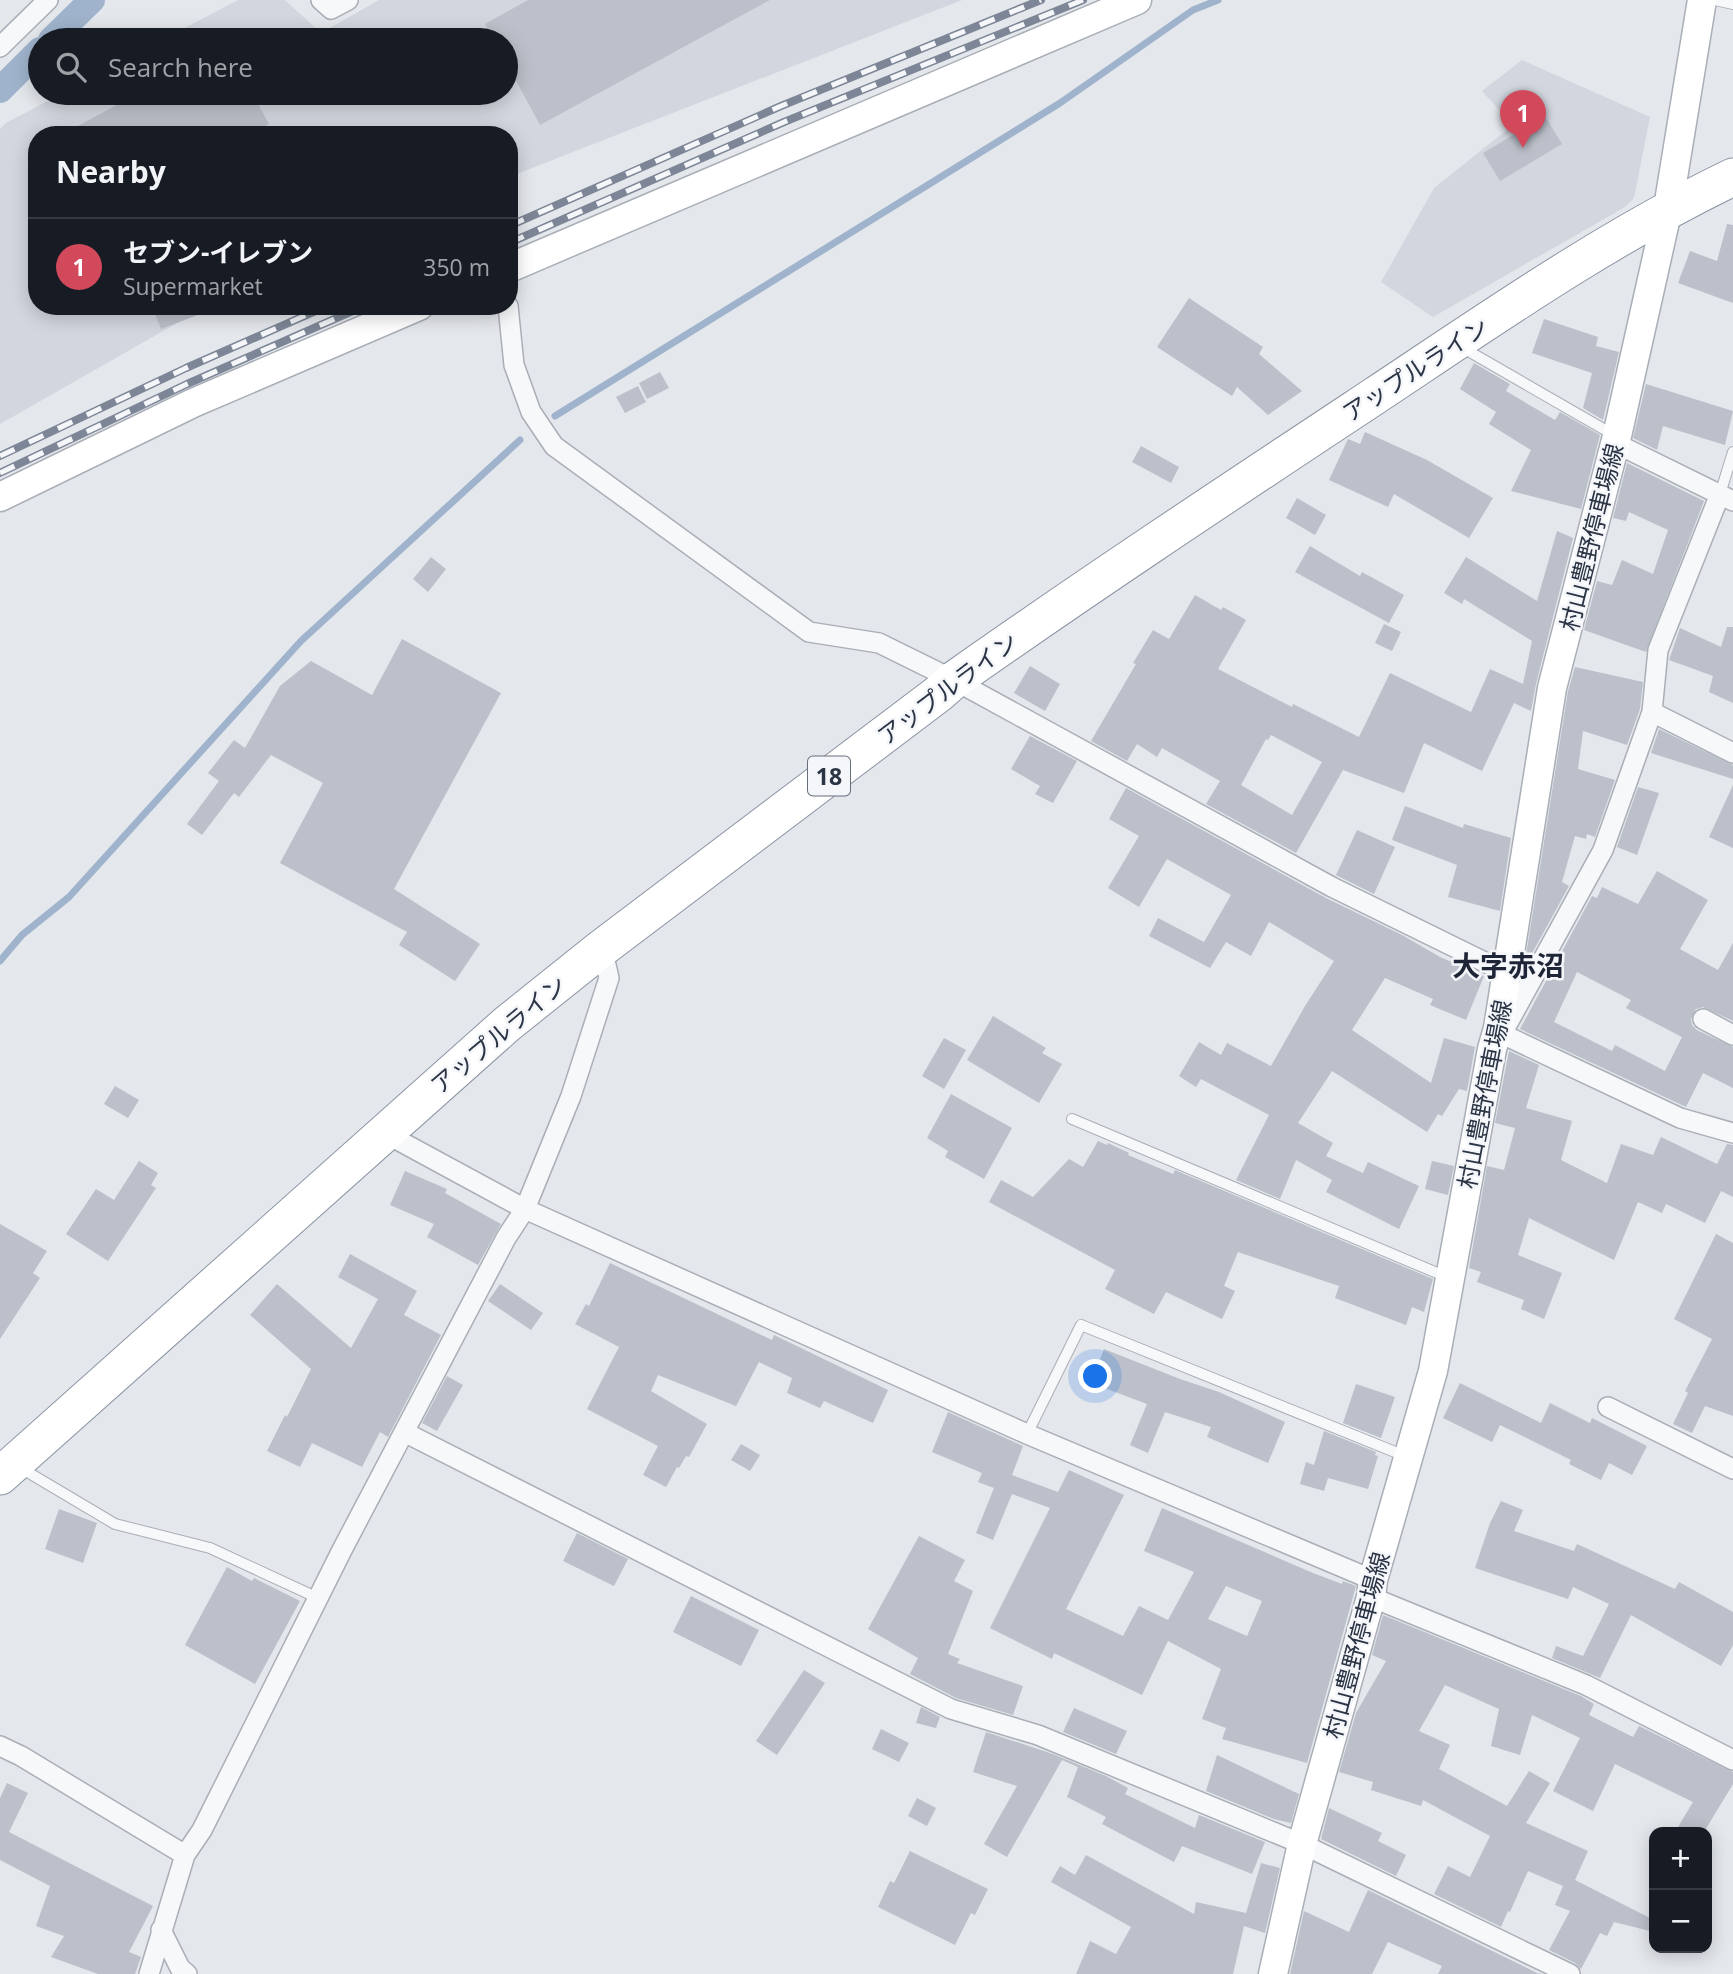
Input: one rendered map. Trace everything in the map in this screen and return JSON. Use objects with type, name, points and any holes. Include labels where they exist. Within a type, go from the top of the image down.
[{"type":"highway","name":"アップルライン","points":[[6,1469],[507,1024],[602,948],[954,680],[1073,596],[1454,342],[1668,208],[1733,177]]},
{"type":"main road","points":[[518,264],[1137,0]]},
{"type":"main road","name":"村山豊野停車場線","points":[[1273,1974],[1302,1844],[1433,1371],[1497,1042],[1552,688],[1616,440],[1668,208],[1702,0]]},
{"type":"main road","points":[[0,497],[193,403],[398,315]]},
{"type":"street","points":[[0,47],[48,0]]},
{"type":"street","points":[[321,0],[331,9],[348,0]]},
{"type":"street","points":[[509,315],[513,365],[531,412],[554,446],[809,632],[879,643],[954,680],[1332,887],[1507,973]]},
{"type":"street","points":[[1616,440],[1726,498],[1658,650],[1652,712],[1603,850],[1497,1042],[1680,1118],[1733,1133]]},
{"type":"street","points":[[1652,712],[1733,752]]},
{"type":"street","points":[[149,1974],[185,1855],[202,1830],[404,1432],[506,1238],[525,1209],[571,1096],[610,978],[602,948]]},
{"type":"street","points":[[1703,1019],[1733,1035]]},
{"type":"street","points":[[383,1132],[525,1209],[1586,1685],[1733,1760]]},
{"type":"street","points":[[1608,1407],[1733,1469]]},
{"type":"street","points":[[404,1432],[951,1709],[1038,1735],[1302,1844],[1570,1974]]},
{"type":"street","points":[[0,1746],[185,1855]]},
{"type":"street","points":[[161,1930],[180,1968],[187,1974]]},
{"type":"lane","points":[[1715,0],[1733,4]]},
{"type":"lane","points":[[1454,342],[1616,440]]},
{"type":"lane","points":[[1726,498],[1733,452]]},
{"type":"lane","points":[[1072,1119],[1449,1279]]},
{"type":"lane","points":[[1027,1434],[1081,1325],[1408,1458]]},
{"type":"lane","points":[[6,1469],[115,1524],[210,1548],[318,1598]]},
{"type":"shaded area","points":[[238,0],[285,0],[316,28],[185,28]]},
{"type":"shaded area","points":[[379,0],[962,0],[518,173],[518,126],[28,126],[28,315],[191,315],[0,424],[0,129],[40,105],[518,105],[518,28],[330,28]]},
{"type":"shaded area","points":[[1522,60],[1650,117],[1634,198],[1625,207],[1433,317],[1381,282],[1434,188],[1513,125],[1482,91]]},
{"type":"building","points":[[528,0],[770,0],[540,125],[518,84],[518,28],[487,28],[485,24]]},
{"type":"building","points":[[117,105],[259,105],[269,124],[266,126],[78,126]]},
{"type":"building","points":[[1545,116],[1562,144],[1500,181],[1483,153]]},
{"type":"building","points":[[1727,224],[1733,225],[1733,303],[1678,283],[1690,251],[1717,261]]},
{"type":"building","points":[[1189,298],[1263,347],[1259,354],[1302,391],[1268,415],[1237,387],[1232,396],[1157,347]]},
{"type":"building","points":[[156,315],[198,315],[161,329]]},
{"type":"building","points":[[1544,319],[1598,337],[1596,346],[1619,352],[1603,420],[1583,408],[1592,373],[1532,353]]},
{"type":"building","points":[[1474,363],[1510,384],[1506,391],[1555,420],[1560,412],[1600,435],[1581,509],[1511,491],[1531,450],[1489,424],[1496,412],[1460,389]]},
{"type":"building","points":[[660,372],[669,388],[647,399],[639,383]]},
{"type":"building","points":[[1646,384],[1733,411],[1725,445],[1663,426],[1657,450],[1633,438]]},
{"type":"building","points":[[638,386],[646,402],[625,413],[616,397]]},
{"type":"building","points":[[1365,432],[1427,460],[1493,498],[1469,538],[1394,494],[1388,507],[1329,480],[1348,439],[1360,444]]},
{"type":"building","points":[[1141,446],[1179,467],[1171,483],[1132,462]]},
{"type":"building","points":[[1627,463],[1704,501],[1646,652],[1584,630],[1597,581],[1612,585],[1622,560],[1653,574],[1668,530],[1629,512],[1626,521],[1613,518]]},
{"type":"building","points":[[1297,498],[1326,515],[1315,535],[1286,518]]},
{"type":"building","points":[[1557,531],[1573,538],[1531,711],[1514,703],[1482,771],[1424,743],[1404,793],[1343,770],[1296,853],[1206,804],[1220,781],[1162,748],[1157,757],[1137,744],[1127,761],[1091,741],[1153,630],[1169,639],[1195,595],[1246,620],[1218,669],[1359,737],[1390,673],[1471,712],[1490,669],[1523,684],[1532,641],[1464,599],[1462,604],[1444,593],[1466,557],[1537,601]],"holes":[[[1271,735],[1322,762],[1292,815],[1241,785],[1266,739]]]},
{"type":"building","points":[[1310,546],[1360,576],[1362,572],[1404,595],[1389,623],[1295,572]]},
{"type":"building","points":[[431,557],[446,569],[428,592],[413,579]]},
{"type":"building","points":[[1384,624],[1401,632],[1392,651],[1375,643]]},
{"type":"building","points":[[1727,627],[1733,627],[1733,703],[1709,692],[1713,676],[1669,660],[1680,628],[1721,647]]},
{"type":"building","points":[[402,639],[501,693],[394,889],[480,944],[455,981],[399,945],[407,932],[280,863],[323,783],[271,755],[239,797],[234,793],[202,835],[187,824],[219,781],[208,773],[234,740],[245,748],[280,686],[311,661],[372,695]]},
{"type":"building","points":[[1030,666],[1060,684],[1045,711],[1014,693]]},
{"type":"building","points":[[1575,667],[1643,682],[1640,709],[1627,745],[1583,731],[1578,769],[1615,780],[1595,837],[1587,834],[1586,839],[1575,836],[1562,882],[1569,886],[1524,968],[1568,691]]},
{"type":"building","points":[[1659,729],[1733,765],[1733,779],[1651,753]]},
{"type":"building","points":[[1030,736],[1077,761],[1053,803],[1035,794],[1040,786],[1011,769]]},
{"type":"building","points":[[1733,785],[1733,848],[1709,837]]},
{"type":"building","points":[[1638,787],[1659,793],[1637,855],[1617,847]]},
{"type":"building","points":[[1126,788],[1326,898],[1440,957],[1484,976],[1466,1020],[1430,1005],[1433,999],[1385,978],[1352,1030],[1431,1083],[1444,1038],[1475,1047],[1467,1091],[1459,1089],[1442,1116],[1438,1114],[1427,1132],[1332,1071],[1298,1123],[1333,1143],[1326,1156],[1363,1173],[1368,1162],[1419,1186],[1399,1229],[1326,1192],[1332,1180],[1296,1160],[1280,1199],[1236,1180],[1269,1115],[1201,1079],[1196,1087],[1179,1076],[1199,1042],[1221,1055],[1227,1043],[1271,1066],[1334,961],[1269,922],[1251,956],[1226,942],[1210,968],[1149,936],[1158,918],[1204,942],[1231,895],[1167,859],[1139,907],[1108,888],[1139,836],[1109,819]]},
{"type":"building","points":[[1405,806],[1463,828],[1464,824],[1511,838],[1500,911],[1448,897],[1457,865],[1392,840]]},
{"type":"building","points":[[1357,830],[1395,847],[1374,894],[1336,875]]},
{"type":"building","points":[[1657,871],[1708,900],[1680,949],[1718,970],[1733,943],[1733,1021],[1703,1007],[1696,1009],[1691,1019],[1697,1030],[1733,1047],[1733,1088],[1703,1073],[1686,1107],[1520,1029],[1592,896],[1597,898],[1602,887],[1638,904]],"holes":[[[1577,972],[1631,1000],[1626,1008],[1682,1037],[1665,1071],[1615,1045],[1612,1051],[1554,1022]]]},
{"type":"building","points":[[993,1016],[1046,1048],[1042,1053],[1062,1064],[1039,1103],[967,1060]]},
{"type":"building","points":[[944,1038],[966,1050],[944,1089],[922,1076]]},
{"type":"building","points":[[1509,1051],[1539,1065],[1526,1108],[1572,1121],[1561,1160],[1607,1183],[1621,1144],[1653,1155],[1661,1137],[1717,1164],[1727,1144],[1733,1145],[1733,1197],[1721,1191],[1705,1223],[1666,1204],[1662,1213],[1638,1202],[1614,1260],[1529,1218],[1518,1255],[1562,1273],[1544,1319],[1521,1309],[1524,1300],[1477,1282],[1481,1272],[1469,1268],[1487,1166],[1504,1170],[1515,1128],[1495,1123]]},
{"type":"building","points":[[115,1086],[139,1100],[128,1118],[104,1104]]},
{"type":"building","points":[[951,1094],[1012,1128],[984,1179],[945,1157],[948,1151],[927,1138]]},
{"type":"building","points":[[1098,1141],[1107,1145],[1108,1143],[1129,1153],[1128,1155],[1173,1174],[1175,1170],[1433,1279],[1424,1312],[1412,1307],[1406,1325],[1335,1298],[1339,1286],[1238,1252],[1224,1286],[1235,1291],[1222,1319],[1166,1292],[1154,1314],[1105,1289],[1115,1270],[989,1202],[1001,1180],[1033,1197],[1069,1159],[1083,1167]]},
{"type":"building","points":[[139,1161],[158,1173],[151,1185],[156,1188],[108,1261],[66,1234],[96,1189],[114,1200]]},
{"type":"building","points":[[1432,1161],[1454,1166],[1448,1195],[1425,1189]]},
{"type":"building","points":[[405,1171],[447,1189],[445,1193],[501,1224],[478,1265],[427,1237],[434,1224],[390,1205]]},
{"type":"building","points":[[0,1224],[47,1251],[33,1273],[40,1278],[0,1339]]},
{"type":"building","points":[[1716,1234],[1733,1243],[1733,1416],[1705,1406],[1692,1433],[1673,1424],[1688,1393],[1685,1391],[1712,1339],[1674,1319]]},
{"type":"building","points":[[350,1254],[417,1291],[404,1315],[441,1335],[388,1437],[380,1432],[362,1467],[312,1443],[300,1467],[267,1451],[311,1369],[250,1315],[277,1284],[351,1348],[378,1299],[338,1277]]},
{"type":"building","points":[[610,1263],[772,1340],[774,1335],[888,1390],[873,1423],[824,1401],[820,1408],[787,1393],[792,1378],[759,1362],[736,1406],[658,1375],[651,1391],[707,1424],[689,1457],[686,1456],[679,1468],[677,1467],[666,1487],[643,1475],[658,1446],[587,1409],[619,1347],[575,1324],[586,1304],[589,1306]]},
{"type":"building","points":[[500,1284],[543,1313],[531,1330],[488,1301]]},
{"type":"building","points":[[1104,1349],[1219,1392],[1285,1422],[1268,1463],[1207,1437],[1211,1427],[1165,1412],[1148,1453],[1130,1445],[1147,1404],[1091,1383]]},
{"type":"building","points":[[447,1376],[463,1385],[437,1431],[422,1423]]},
{"type":"building","points":[[1460,1383],[1541,1423],[1550,1403],[1590,1423],[1592,1418],[1647,1446],[1632,1475],[1609,1463],[1601,1480],[1569,1464],[1571,1460],[1500,1425],[1492,1442],[1443,1418]]},
{"type":"building","points":[[1356,1384],[1395,1397],[1381,1438],[1343,1423]]},
{"type":"building","points":[[948,1412],[1023,1446],[1012,1475],[1058,1492],[1069,1470],[1124,1495],[1066,1609],[1123,1636],[1139,1606],[1168,1620],[1194,1572],[1144,1551],[1162,1508],[1313,1573],[1342,1584],[1343,1581],[1356,1586],[1307,1763],[1222,1739],[1226,1728],[1202,1719],[1221,1669],[1168,1641],[1142,1695],[1054,1653],[1052,1659],[990,1628],[1050,1508],[1012,1494],[993,1540],[976,1533],[994,1488],[978,1482],[982,1473],[932,1452]],"holes":[[[1226,1586],[1262,1601],[1247,1636],[1208,1619]]]},
{"type":"building","points":[[1324,1431],[1376,1452],[1375,1455],[1378,1456],[1368,1489],[1328,1478],[1324,1491],[1300,1484],[1306,1462],[1314,1465]]},
{"type":"building","points":[[741,1444],[760,1455],[750,1471],[731,1460]]},
{"type":"building","points":[[1501,1501],[1523,1510],[1514,1531],[1574,1551],[1577,1544],[1675,1589],[1679,1582],[1733,1612],[1733,1645],[1721,1666],[1631,1615],[1600,1678],[1552,1658],[1556,1646],[1583,1656],[1609,1604],[1573,1587],[1568,1599],[1475,1568],[1490,1523]]},
{"type":"building","points":[[59,1509],[97,1523],[83,1563],[45,1549]]},
{"type":"building","points":[[577,1533],[628,1559],[614,1586],[563,1561]]},
{"type":"building","points":[[919,1536],[965,1560],[954,1581],[973,1591],[948,1654],[960,1659],[957,1663],[1023,1686],[1013,1715],[956,1698],[910,1674],[918,1658],[868,1629]]},
{"type":"building","points":[[227,1567],[252,1581],[254,1578],[300,1601],[255,1684],[185,1645]]},
{"type":"building","points":[[691,1596],[759,1630],[741,1666],[673,1632]]},
{"type":"building","points":[[1383,1615],[1581,1696],[1594,1704],[1589,1715],[1633,1737],[1639,1726],[1733,1772],[1733,1784],[1707,1827],[1678,1827],[1693,1802],[1615,1764],[1593,1811],[1553,1791],[1580,1738],[1532,1715],[1520,1755],[1491,1746],[1499,1709],[1445,1685],[1419,1731],[1450,1745],[1439,1769],[1507,1806],[1529,1771],[1550,1783],[1526,1823],[1588,1851],[1575,1880],[1649,1917],[1649,1931],[1614,1922],[1607,1936],[1600,1933],[1581,1969],[1549,1950],[1570,1911],[1555,1905],[1563,1886],[1528,1871],[1501,1927],[1434,1894],[1448,1866],[1470,1877],[1490,1836],[1423,1800],[1421,1806],[1371,1790],[1373,1782],[1339,1772],[1356,1713],[1386,1661],[1372,1655]]},
{"type":"building","points":[[804,1670],[825,1683],[777,1755],[756,1741]]},
{"type":"building","points":[[921,1707],[940,1717],[936,1728],[916,1723]]},
{"type":"building","points":[[1074,1708],[1127,1731],[1116,1754],[1063,1732]]},
{"type":"building","points":[[881,1729],[909,1743],[899,1762],[872,1749]]},
{"type":"building","points":[[986,1732],[1053,1754],[1106,1776],[1128,1788],[1125,1794],[1195,1828],[1199,1815],[1265,1842],[1252,1874],[1182,1846],[1174,1862],[1102,1824],[1106,1817],[1067,1797],[1078,1767],[1062,1760],[1007,1857],[984,1844],[1017,1786],[973,1772]]},
{"type":"building","points":[[1217,1755],[1299,1794],[1291,1823],[1274,1819],[1206,1791]]},
{"type":"building","points":[[7,1783],[28,1793],[9,1832],[153,1906],[129,1952],[141,1957],[135,1974],[98,1974],[51,1957],[64,1936],[36,1926],[50,1886],[0,1860],[0,1798]]},
{"type":"building","points":[[917,1798],[936,1808],[927,1826],[908,1816]]},
{"type":"building","points":[[1329,1808],[1382,1833],[1378,1841],[1406,1855],[1396,1876],[1321,1839]]},
{"type":"building","points":[[910,1851],[988,1889],[975,1915],[971,1913],[955,1945],[878,1907],[890,1881],[894,1883]]},
{"type":"building","points":[[1086,1855],[1194,1914],[1196,1902],[1246,1913],[1261,1863],[1280,1868],[1265,1933],[1244,1926],[1233,1974],[1076,1974],[1090,1941],[1116,1954],[1131,1927],[1051,1882],[1060,1866],[1075,1875]]},
{"type":"building","points":[[1368,1890],[1542,1974],[1438,1974],[1442,1966],[1388,1942],[1372,1974],[1290,1974],[1304,1911],[1349,1932]]},
{"type":"waterway","points":[[63,28],[92,0]]},
{"type":"waterway","points":[[555,416],[1060,103],[1193,10],[1218,0]]},
{"type":"waterway","points":[[0,90],[28,62]]},
{"type":"waterway","points":[[0,961],[22,935],[69,897],[301,641],[520,440]]},
{"type":"railway","points":[[518,222],[781,106],[1041,0]]},
{"type":"railway","points":[[518,239],[784,122],[1083,0]]},
{"type":"railway","points":[[0,456],[186,368],[307,315]]},
{"type":"railway","points":[[0,473],[187,384],[344,315]]},
{"type":"place","name":"セブン-イレブン","points":[[1523,148]]},
{"type":"district","name":"大字赤沼","points":[[1508,965]]}]
